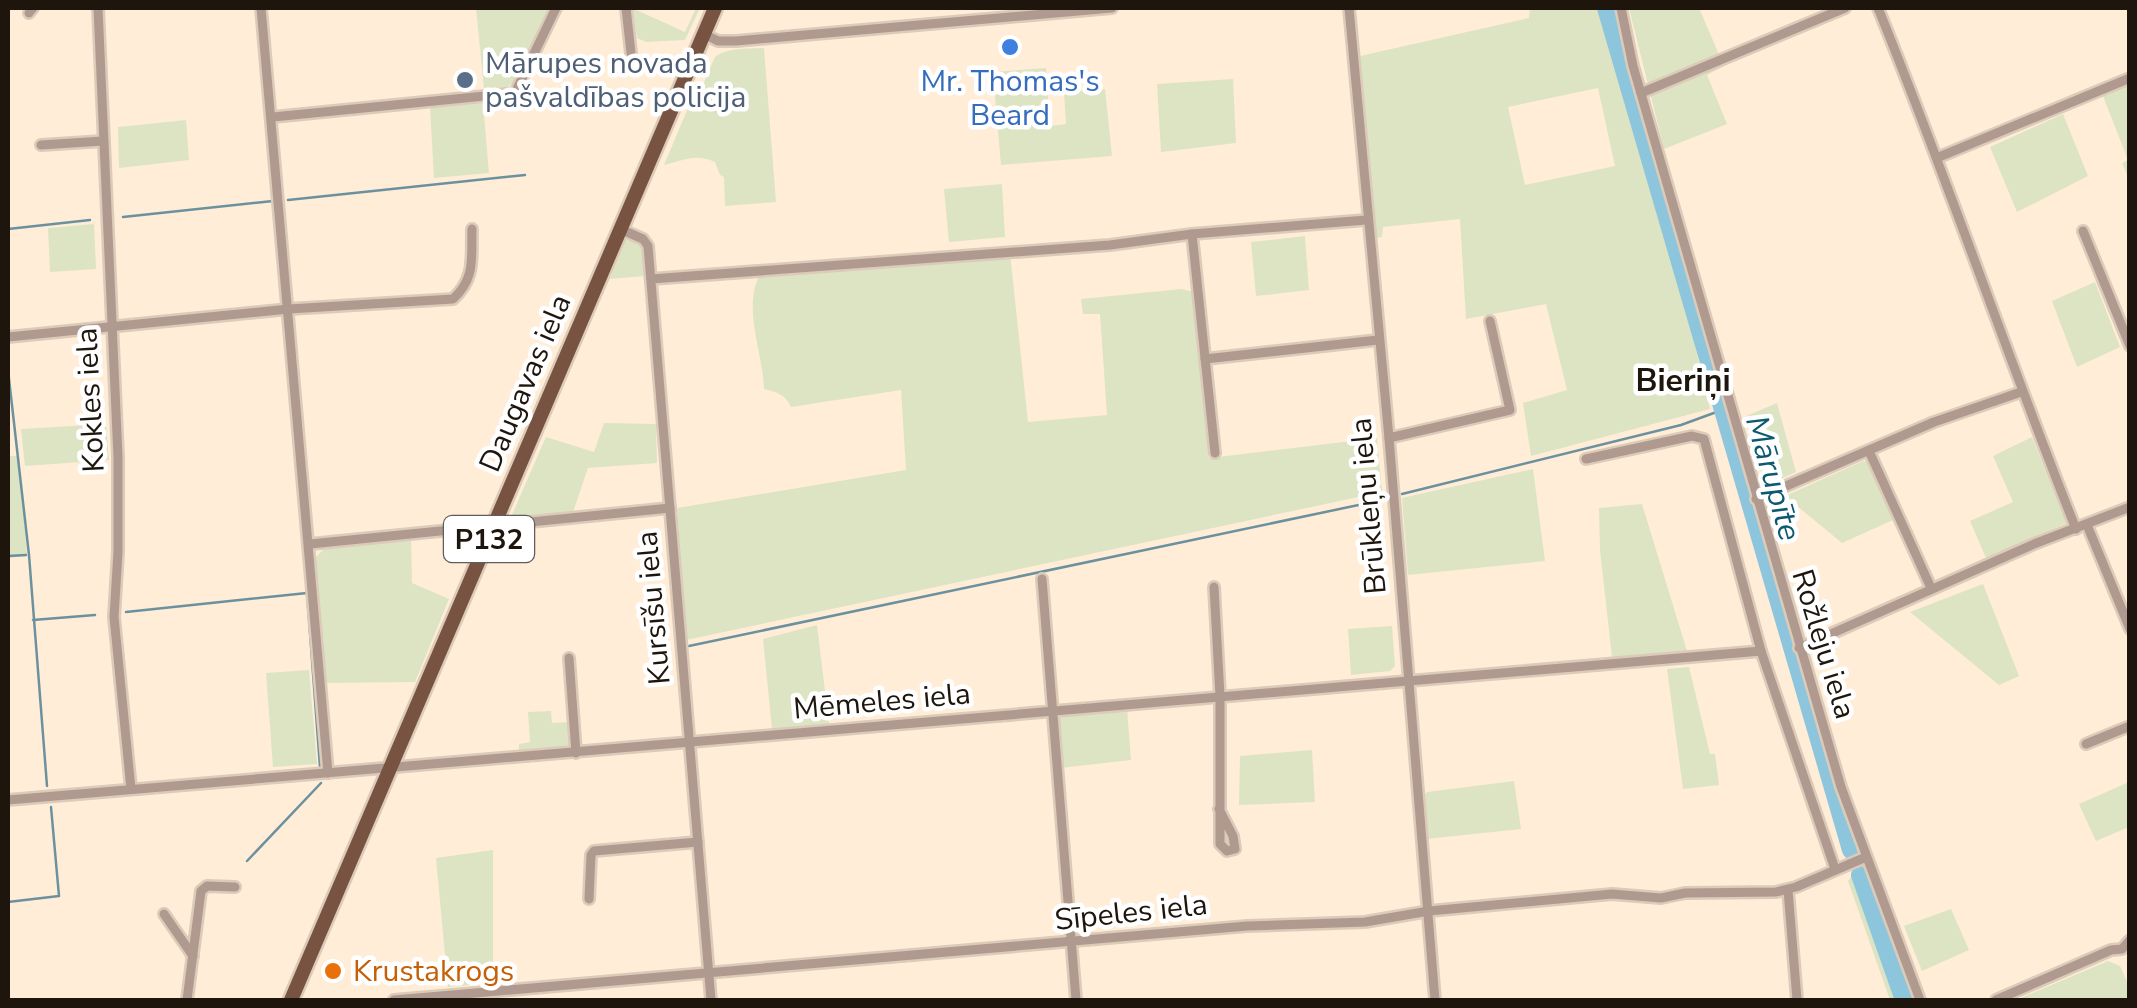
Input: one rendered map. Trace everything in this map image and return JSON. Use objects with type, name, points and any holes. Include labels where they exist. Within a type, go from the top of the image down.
[{"type":"main road","name":"Daugavas iela","points":[[290,1000],[715,8]]},
{"type":"street","name":"Kokles iela","points":[[98,8],[119,496],[114,617],[131,789]]},
{"type":"street","points":[[261,8],[328,773]]},
{"type":"street","points":[[273,117],[515,93],[556,8]]},
{"type":"street","points":[[626,8],[630,53]]},
{"type":"street","points":[[704,34],[736,41],[1112,8]]},
{"type":"street","name":"Brūkleņu iela","points":[[1349,8],[1435,1000]]},
{"type":"street","name":"Rožleju iela","points":[[1621,8],[1641,93],[1798,648],[1866,857],[1920,1000]]},
{"type":"street","points":[[1641,93],[1845,8]]},
{"type":"street","points":[[1878,8],[2076,529]]},
{"type":"street","points":[[1938,158],[2130,78]]},
{"type":"street","points":[[41,144],[103,141]]},
{"type":"street","points":[[651,280],[1110,245],[1366,220]]},
{"type":"street","points":[[8,337],[289,309],[453,299],[466,288],[470,277],[472,229]]},
{"type":"street","name":"Kursīšu iela","points":[[620,229],[646,241],[651,280],[711,1000]]},
{"type":"street","points":[[2083,231],[2130,346]]},
{"type":"street","points":[[1192,234],[1215,454]]},
{"type":"street","points":[[1389,438],[1510,410],[1490,321]]},
{"type":"street","points":[[1205,359],[1378,340]]},
{"type":"street","points":[[1756,499],[1934,422],[2022,392]]},
{"type":"street","points":[[1586,459],[1692,436],[1704,439],[1761,651],[1835,870]]},
{"type":"street","points":[[1869,451],[1932,588]]},
{"type":"street","points":[[1798,648],[2130,507]]},
{"type":"street","points":[[310,544],[670,508]]},
{"type":"street","points":[[2088,524],[2130,629]]},
{"type":"street","points":[[1042,579],[1076,1000]]},
{"type":"street","points":[[1214,587],[1220,696],[1219,809]]},
{"type":"street","name":"Mēmeles iela","points":[[8,800],[1761,651]]},
{"type":"street","points":[[569,658],[576,753]]},
{"type":"street","points":[[2086,744],[2130,726]]},
{"type":"street","points":[[589,899],[594,851],[698,842]]},
{"type":"street","name":"Sīpeles iela","points":[[394,1000],[1246,926],[1365,922],[1428,911],[1612,894],[1661,898],[1685,892],[1788,890],[1866,857]]},
{"type":"street","points":[[187,1000],[201,891],[208,886],[235,887]]},
{"type":"street","points":[[1788,890],[1797,1000]]},
{"type":"street","points":[[164,914],[193,956]]},
{"type":"street","points":[[1996,1000],[2111,950],[2126,953],[2130,940]]},
{"type":"green space","points":[[476,8],[549,8],[514,82],[507,87],[484,89]]},
{"type":"green space","points":[[632,8],[685,32],[696,8],[700,8],[685,40],[646,42],[637,38]]},
{"type":"green space","points":[[1530,8],[1615,8],[1710,409],[1531,456],[1523,403],[1567,390],[1546,304],[1466,319],[1460,219],[1383,227],[1382,237],[1373,239],[1360,56],[1529,18]],"holes":[[[1598,88],[1615,166],[1525,185],[1508,107]]]},
{"type":"green space","points":[[1629,8],[1699,8],[1724,66],[1707,75],[1727,124],[1664,149]]},
{"type":"green space","points":[[764,48],[776,202],[725,206],[724,177],[715,162],[696,158],[664,165],[715,57],[732,50]]},
{"type":"green space","points":[[1046,68],[1050,126],[1066,124],[1064,92],[1105,89],[1112,156],[1001,165],[993,72]]},
{"type":"green space","points":[[1233,79],[1236,143],[1161,152],[1157,84]]},
{"type":"green space","points":[[2129,85],[2129,179],[2122,163],[2128,160],[2103,96]]},
{"type":"green space","points":[[483,103],[489,173],[434,178],[430,108]]},
{"type":"green space","points":[[2063,114],[2088,176],[2017,212],[1990,147]]},
{"type":"green space","points":[[186,120],[189,160],[119,168],[118,127]]},
{"type":"green space","points":[[1002,184],[1005,237],[949,242],[944,189]]},
{"type":"green space","points":[[94,224],[96,269],[50,272],[48,228]]},
{"type":"green space","points":[[1305,236],[1309,290],[1256,296],[1251,242]]},
{"type":"green space","points":[[626,240],[644,248],[645,276],[610,279]]},
{"type":"green space","points":[[1010,253],[1028,422],[1107,415],[1100,314],[1083,314],[1081,299],[1182,289],[1193,292],[1209,458],[1377,438],[1382,492],[686,640],[677,508],[906,470],[901,390],[791,407],[780,395],[764,389],[753,316],[760,274]]},
{"type":"green space","points":[[2095,282],[2120,347],[2077,367],[2052,301]]},
{"type":"green space","points":[[1777,403],[1796,472],[1765,486],[1744,417]]},
{"type":"green space","points":[[604,423],[656,424],[657,463],[588,468],[573,512],[511,517],[546,437],[594,452]]},
{"type":"green space","points":[[106,424],[109,460],[25,466],[21,429]]},
{"type":"green space","points":[[2032,437],[2067,523],[1986,558],[1970,521],[2013,502],[1993,456]]},
{"type":"green space","points":[[8,456],[19,456],[27,556],[8,558]]},
{"type":"green space","points":[[1863,461],[1870,463],[1893,520],[1842,543],[1785,496]]},
{"type":"green space","points":[[1533,469],[1545,561],[1408,575],[1402,498]]},
{"type":"green space","points":[[1642,504],[1687,651],[1612,657],[1599,508]]},
{"type":"green space","points":[[411,537],[412,583],[449,599],[415,682],[326,683],[315,558],[328,545]]},
{"type":"green space","points":[[1983,584],[2019,676],[1999,685],[1910,612]]},
{"type":"green space","points":[[817,625],[829,724],[772,729],[763,639]]},
{"type":"green space","points":[[1392,626],[1395,666],[1390,671],[1351,675],[1348,629]]},
{"type":"green space","points":[[1689,667],[1710,754],[1715,754],[1719,785],[1683,789],[1667,669]]},
{"type":"green space","points":[[309,670],[317,764],[273,767],[266,673]]},
{"type":"green space","points":[[1127,708],[1131,760],[1060,768],[1057,721],[1061,713]]},
{"type":"green space","points":[[551,711],[552,723],[569,722],[571,748],[519,752],[519,744],[530,742],[528,712]]},
{"type":"green space","points":[[1312,750],[1315,802],[1239,805],[1240,756]]},
{"type":"green space","points":[[1514,781],[1521,829],[1426,839],[1422,799],[1427,792]]},
{"type":"green space","points":[[2129,782],[2129,827],[2096,841],[2079,804]]},
{"type":"green space","points":[[493,850],[493,983],[448,987],[436,858]]},
{"type":"green space","points":[[1860,866],[1865,869],[1911,1000],[1890,1000],[1848,881]]},
{"type":"green space","points":[[1951,909],[1969,950],[1922,971],[1904,926]]},
{"type":"green space","points":[[2108,961],[2120,966],[2129,986],[2129,1000],[2016,1000]]},
{"type":"waterway","name":"Mārupīte","points":[[1606,8],[1851,850]]},
{"type":"waterway","points":[[288,200],[525,175]]},
{"type":"waterway","points":[[123,217],[273,201]]},
{"type":"waterway","points":[[8,229],[90,220]]},
{"type":"waterway","points":[[8,370],[29,555],[47,786]]},
{"type":"waterway","points":[[1402,494],[1681,425],[1722,410]]},
{"type":"waterway","points":[[689,646],[1387,499]]},
{"type":"waterway","points":[[8,556],[26,555]]},
{"type":"waterway","points":[[126,612],[307,593],[320,767]]},
{"type":"waterway","points":[[33,620],[95,615]]},
{"type":"waterway","points":[[247,861],[321,783]]},
{"type":"waterway","points":[[8,902],[59,896],[51,807]]},
{"type":"waterway","name":"Mārupīte","points":[[1860,875],[1904,1000]]},
{"type":"place","name":"Mr. Thomas's Beard","points":[[1010,47]]},
{"type":"place","name":"Mārupes novada pašvaldības policija","points":[[465,80]]},
{"type":"place","name":"Krustakrogs","points":[[333,971]]},
{"type":"district","name":"Bieriņi","points":[[1683,380]]}]
